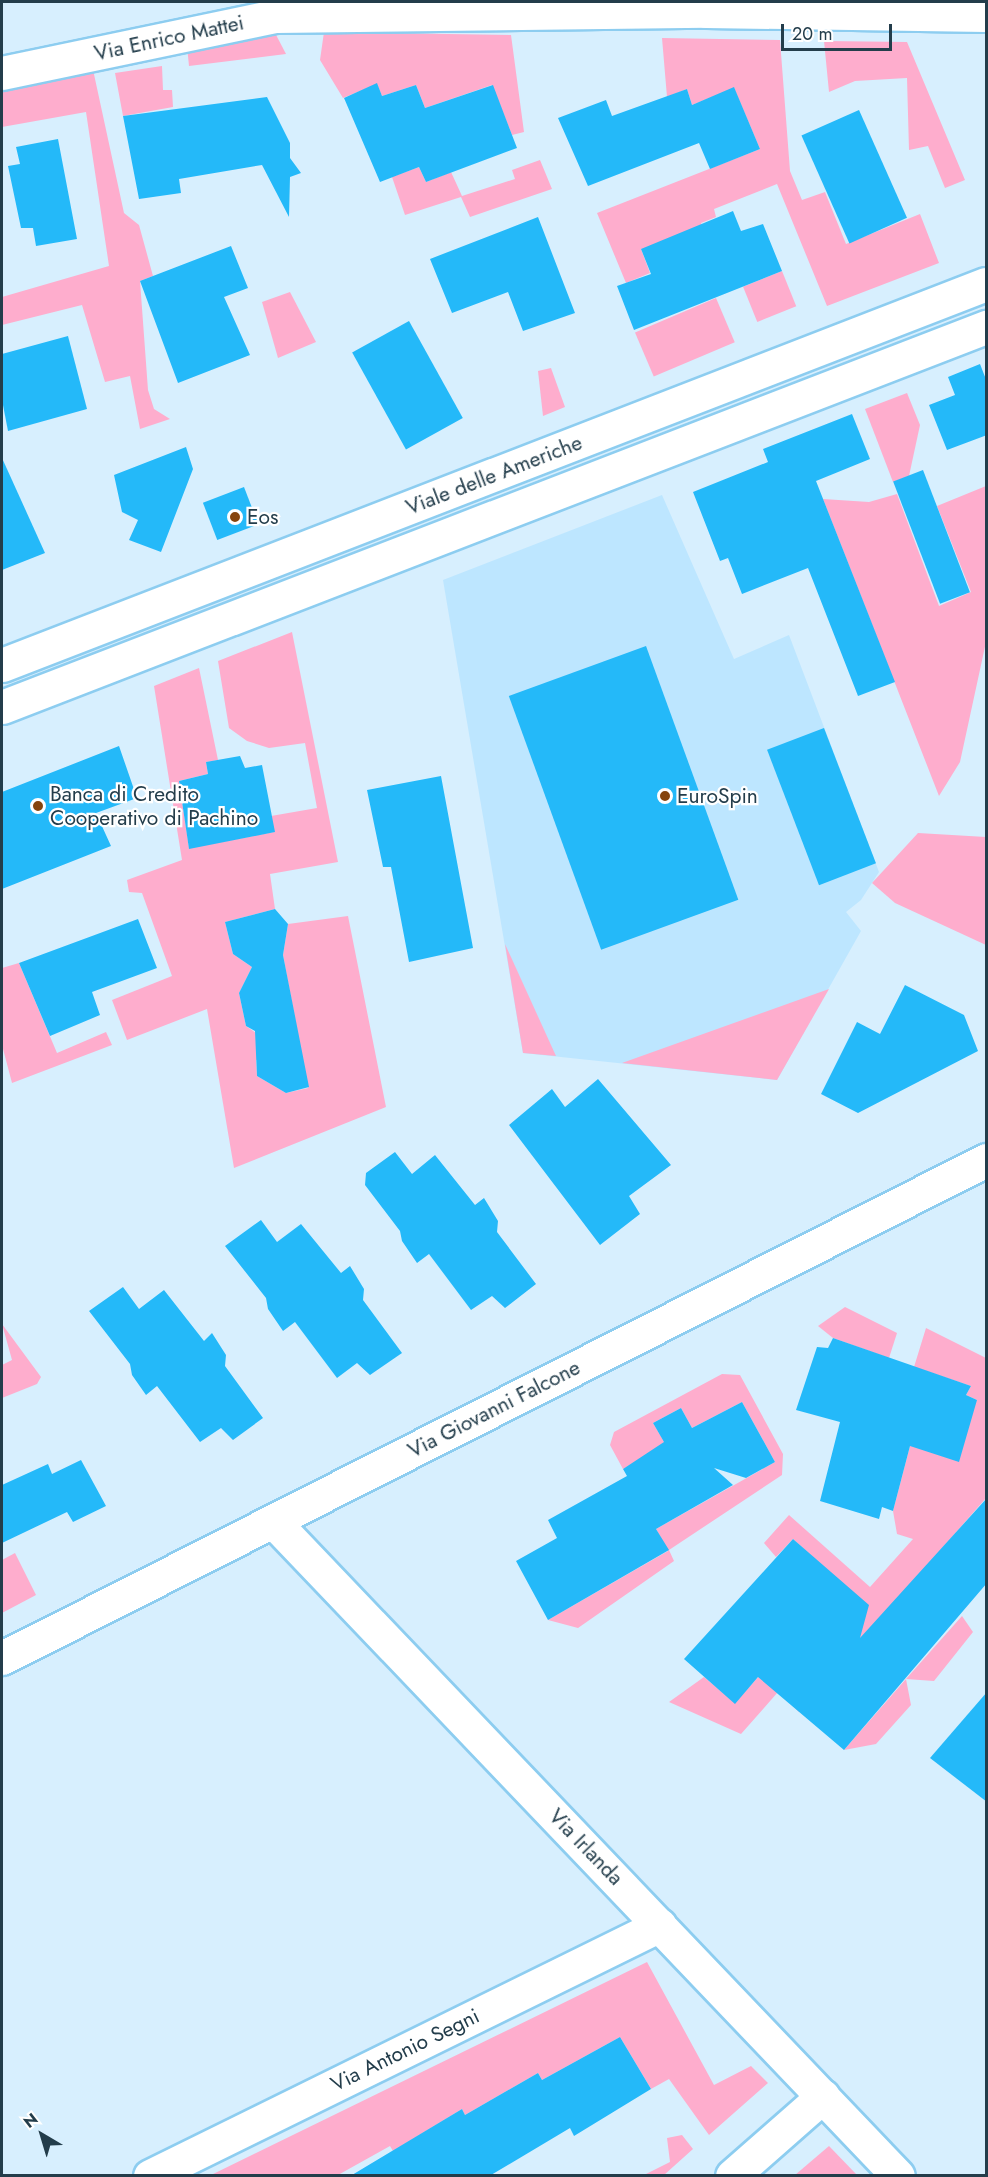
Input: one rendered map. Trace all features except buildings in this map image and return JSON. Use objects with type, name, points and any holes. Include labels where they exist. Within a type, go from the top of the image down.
[{"type":"street","name":"Via Enrico Mattei","points":[[2,73],[275,16],[706,11],[987,15]]},
{"type":"street","name":"Viale delle Americhe","points":[[2,665],[987,284]]},
{"type":"street","name":"Viale delle Americhe","points":[[2,707],[987,327]]},
{"type":"street","name":"Via Giovanni Falcone","points":[[2,1658],[987,1160]]},
{"type":"street","name":"Via Irlanda","points":[[273,1521],[898,2175]]},
{"type":"street","name":"Via Antonio Segni","points":[[150,2175],[660,1924]]},
{"type":"street","points":[[732,2175],[823,2096]]},
{"type":"shaded area","points":[[274,31],[286,54],[189,66],[187,46]]},
{"type":"shaded area","points":[[324,32],[511,35],[524,132],[512,135],[492,85],[425,108],[416,85],[382,96],[377,84],[343,98],[320,60]]},
{"type":"shaded area","points":[[662,38],[780,40],[790,171],[802,200],[825,192],[846,244],[920,214],[939,263],[827,306],[777,184],[714,209],[716,217],[701,223],[710,246],[641,249],[650,273],[626,283],[597,213],[760,149],[734,88],[692,105],[687,89],[667,97]]},
{"type":"shaded area","points":[[824,41],[907,42],[965,180],[945,188],[928,146],[909,150],[907,78],[855,81],[829,92]]},
{"type":"shaded area","points":[[92,65],[124,213],[139,225],[153,276],[140,281],[148,390],[154,409],[170,419],[140,429],[130,376],[105,382],[82,305],[2,325],[2,297],[109,266],[86,112],[2,127],[2,84]]},
{"type":"shaded area","points":[[162,66],[163,90],[172,90],[173,107],[123,116],[115,73]]},
{"type":"shaded area","points":[[540,160],[552,189],[470,217],[461,197],[405,215],[392,177],[419,167],[426,182],[451,172],[462,196],[515,179],[512,170]]},
{"type":"shaded area","points":[[782,271],[796,306],[757,322],[743,287]]},
{"type":"shaded area","points":[[290,292],[316,342],[278,358],[262,302]]},
{"type":"shaded area","points":[[716,298],[735,342],[654,377],[635,332]]},
{"type":"shaded area","points":[[551,368],[565,407],[543,416],[538,371]]},
{"type":"shaded area","points":[[907,393],[920,425],[909,476],[893,482],[865,409]]},
{"type":"shaded area","points":[[986,486],[986,642],[960,762],[939,796],[823,499],[869,502],[897,494],[939,606],[971,592],[937,506]]},
{"type":"shaded area","name":"EuroSpin","points":[[662,495],[734,659],[789,635],[879,872],[861,900],[846,912],[861,931],[777,1080],[523,1053],[443,580]]},
{"type":"shaded area","points":[[292,632],[338,862],[270,874],[275,909],[225,922],[233,954],[252,967],[239,993],[246,1026],[272,1044],[275,1057],[256,1060],[257,1076],[286,1093],[308,1088],[283,955],[288,924],[348,916],[386,1107],[234,1168],[207,1009],[127,1040],[112,1000],[172,976],[142,893],[129,892],[127,880],[182,860],[154,686],[199,668],[218,760],[206,762],[208,774],[179,781],[189,848],[274,832],[271,816],[317,808],[305,743],[269,748],[247,741],[229,728],[218,661]]},
{"type":"shaded area","points":[[918,833],[986,837],[986,945],[895,903],[872,883]]},
{"type":"shaded area","points":[[505,944],[556,1056],[523,1053]]},
{"type":"shaded area","points":[[19,963],[57,1053],[106,1032],[112,1045],[12,1083],[2,1045],[2,968]]},
{"type":"shaded area","points":[[829,989],[777,1080],[622,1063]]},
{"type":"shaded area","points":[[845,1307],[897,1333],[889,1358],[833,1338],[818,1326]]},
{"type":"shaded area","points":[[2,1324],[41,1377],[37,1384],[2,1398],[2,1365],[12,1360]]},
{"type":"shaded area","points":[[926,1328],[986,1358],[986,1498],[799,1712],[778,1692],[741,1734],[669,1702],[704,1677],[735,1703],[842,1583],[793,1539],[776,1557],[764,1543],[789,1515],[870,1587],[913,1539],[897,1534],[893,1511],[910,1446],[977,1400],[966,1395],[971,1386],[914,1367]]},
{"type":"shaded area","points":[[722,1374],[740,1375],[783,1454],[782,1475],[669,1550],[674,1561],[578,1628],[548,1620],[668,1551],[656,1529],[775,1462],[742,1402],[692,1428],[681,1408],[653,1423],[666,1445],[623,1469],[610,1445],[614,1432]]},
{"type":"shaded area","points":[[15,1553],[36,1595],[2,1613],[2,1560]]},
{"type":"shaded area","points":[[962,1616],[973,1632],[934,1681],[906,1679]]},
{"type":"shaded area","points":[[906,1679],[911,1705],[876,1744],[844,1750]]},
{"type":"shaded area","points":[[647,1962],[714,2085],[751,2066],[768,2083],[709,2135],[669,2079],[651,2089],[620,2037],[542,2080],[538,2073],[465,2115],[462,2109],[393,2151],[390,2146],[338,2175],[209,2176]]},
{"type":"shaded area","points":[[682,2135],[693,2149],[664,2175],[644,2175],[670,2162],[667,2138]]},
{"type":"shaded area","points":[[829,2146],[857,2175],[795,2175]]},
{"type":"place","name":"Eos","points":[[235,517]]},
{"type":"place","name":"EuroSpin","points":[[665,796]]},
{"type":"place","name":"Banca di Credito Cooperativo di Pachino","points":[[38,806]]}]
